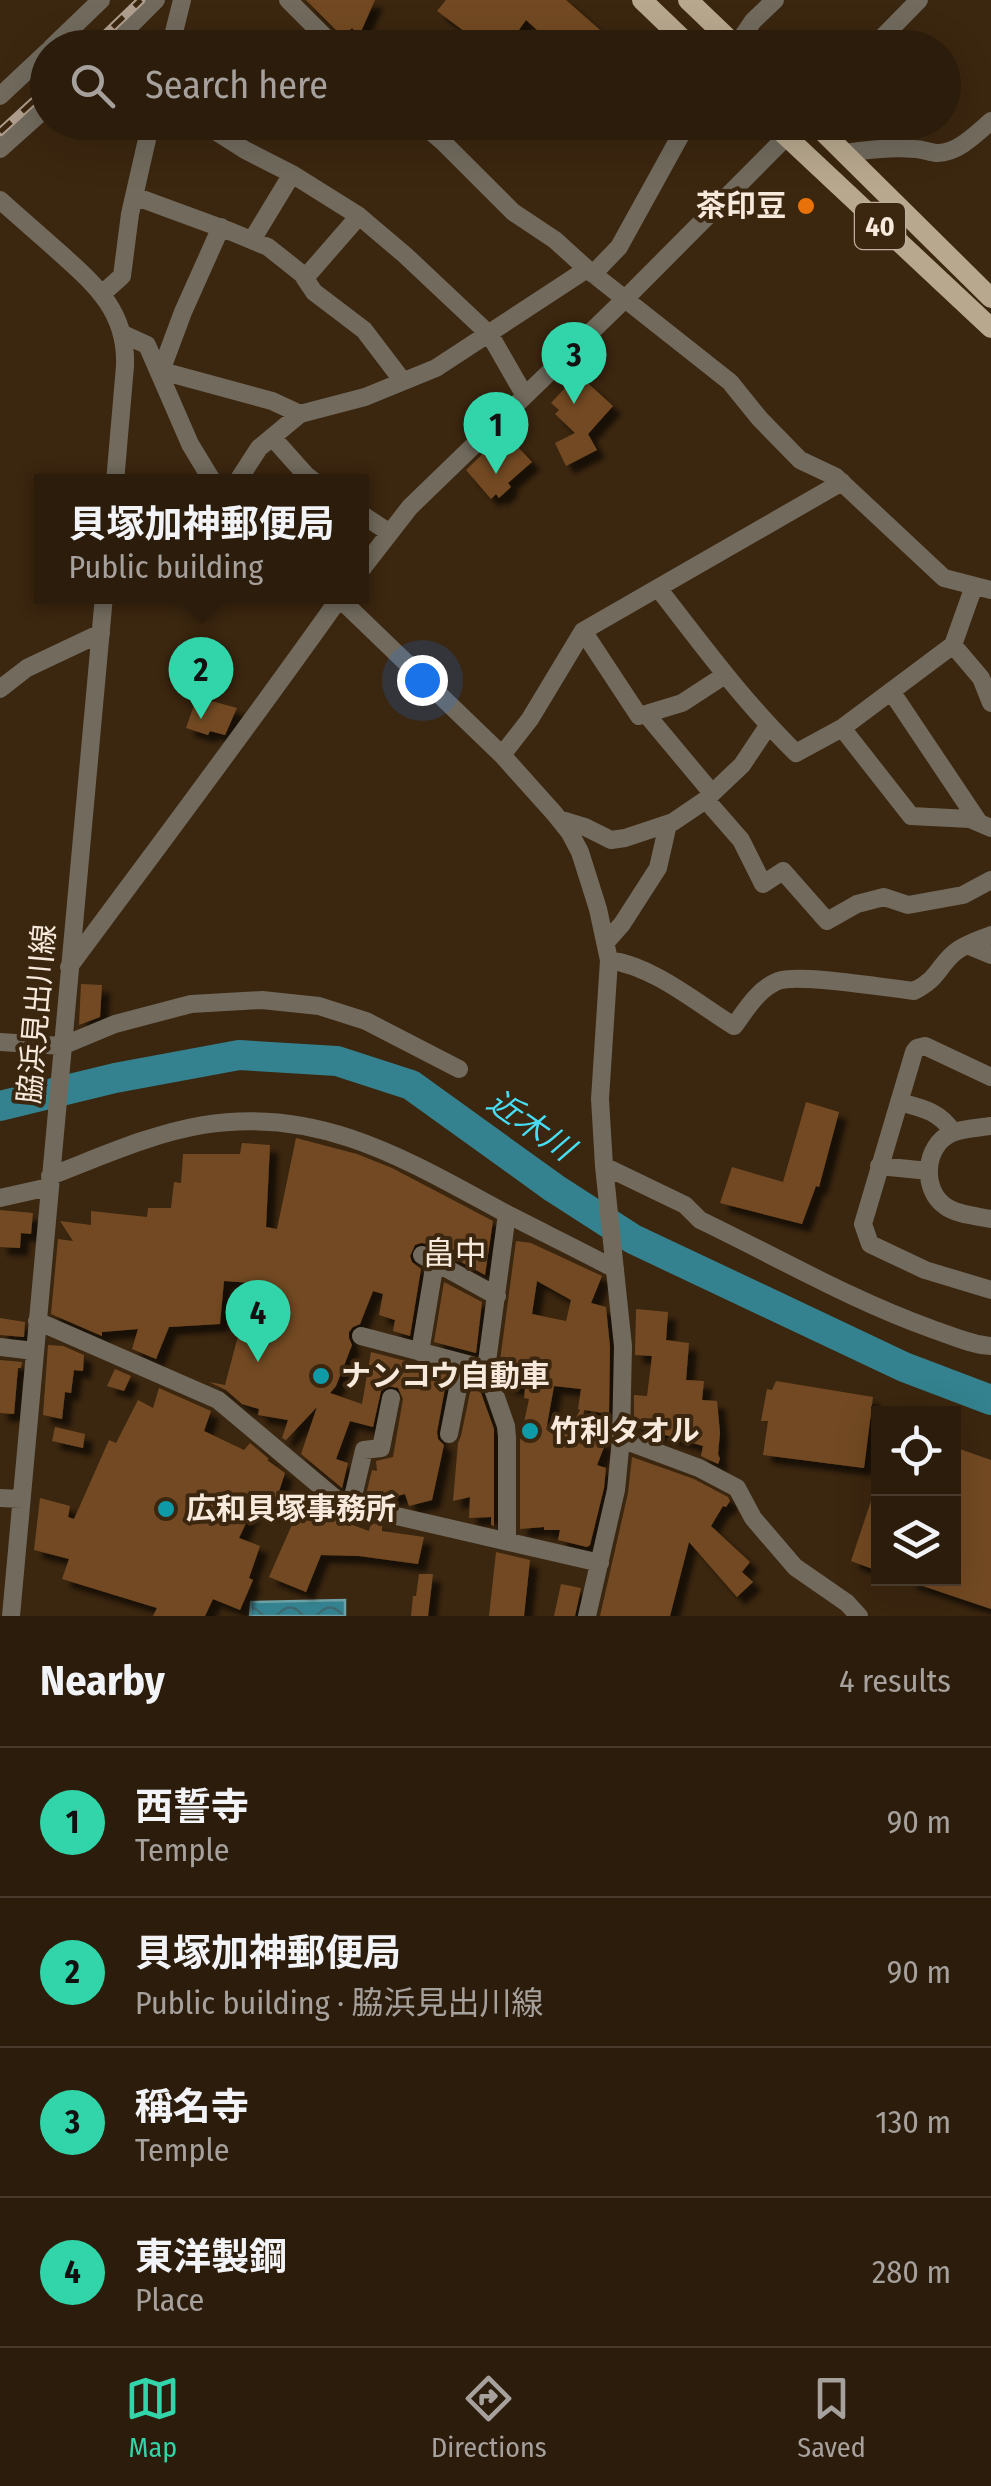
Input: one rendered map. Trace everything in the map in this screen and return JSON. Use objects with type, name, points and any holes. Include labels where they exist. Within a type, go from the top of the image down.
[{"type":"main road","points":[[642,0],[673,30]]},
{"type":"main road","points":[[688,0],[719,30]]},
{"type":"main road","name":"40","points":[[798,140],[991,328]]},
{"type":"main road","name":"40","points":[[832,140],[991,298]]},
{"type":"street","points":[[69,30],[101,0]]},
{"type":"street","points":[[126,30],[156,0]]},
{"type":"street","points":[[174,30],[182,0]]},
{"type":"street","points":[[288,0],[318,30]]},
{"type":"street","points":[[747,30],[775,0]]},
{"type":"street","points":[[890,30],[919,0]]},
{"type":"street","points":[[0,96],[30,67]]},
{"type":"street","points":[[844,152],[886,147],[939,154],[974,136],[991,120]]},
{"type":"street","points":[[0,149],[30,122]]},
{"type":"street","points":[[103,293],[122,276],[147,140]]},
{"type":"street","points":[[230,140],[358,216],[405,255],[490,335],[525,396]]},
{"type":"street","points":[[439,140],[514,212],[555,240],[730,382],[800,460],[836,477],[944,578],[983,588],[952,645],[842,728],[796,752],[725,675],[658,588]]},
{"type":"street","points":[[242,474],[260,448],[300,414],[365,397],[436,368],[590,272],[619,248],[678,140]]},
{"type":"street","points":[[369,560],[410,507],[625,299],[775,140]]},
{"type":"street","points":[[252,240],[292,174]]},
{"type":"street","points":[[134,196],[268,247],[305,278],[314,292],[364,330],[402,380]]},
{"type":"street","points":[[0,200],[103,293],[123,334],[125,366],[115,474]]},
{"type":"street","points":[[305,278],[358,216]]},
{"type":"street","points":[[160,370],[221,228]]},
{"type":"street","points":[[123,334],[147,345],[190,444],[207,474]]},
{"type":"street","points":[[160,370],[272,401],[300,414]]},
{"type":"street","points":[[272,437],[306,474]]},
{"type":"street","points":[[502,755],[530,719],[582,631],[842,482]]},
{"type":"street","points":[[369,520],[390,534]]},
{"type":"street","name":"脇浜見出川線","points":[[11,1616],[103,604]]},
{"type":"street","points":[[69,968],[334,604]]},
{"type":"street","points":[[346,604],[502,755],[570,832],[584,864],[608,951],[600,1098],[623,1346],[622,1440],[616,1490],[586,1616]]},
{"type":"street","points":[[582,631],[639,716],[682,703],[725,675]]},
{"type":"street","points":[[0,689],[27,668],[101,633]]},
{"type":"street","points":[[952,645],[980,678],[991,703]]},
{"type":"street","points":[[891,691],[984,825]]},
{"type":"street","points":[[646,714],[741,840],[763,884],[783,871],[827,921],[857,904],[884,897],[908,905],[962,894],[991,880]]},
{"type":"street","points":[[559,818],[611,840],[668,824],[709,797],[742,765],[768,726]]},
{"type":"street","points":[[842,728],[911,816],[984,825]]},
{"type":"street","points":[[608,951],[658,868],[668,824]]},
{"type":"street","points":[[608,951],[734,1026],[751,1002],[780,980],[914,991],[940,972],[954,953],[991,935]]},
{"type":"street","points":[[967,945],[991,955]]},
{"type":"street","points":[[0,1042],[62,1046],[116,1024],[191,1004],[262,1000],[319,1006],[366,1021],[459,1069]]},
{"type":"street","points":[[991,1077],[925,1046],[914,1052],[863,1224],[870,1244],[925,1270],[991,1290]]},
{"type":"street","points":[[899,1102],[936,1112],[953,1132]]},
{"type":"street","points":[[0,1198],[176,1131],[237,1121],[266,1121],[337,1134],[392,1154],[614,1265]]},
{"type":"street","points":[[991,1126],[953,1132],[942,1138],[930,1158],[928,1171],[934,1195],[944,1206],[991,1218]]},
{"type":"street","points":[[879,1166],[928,1171]]},
{"type":"street","points":[[604,1170],[684,1205],[700,1220],[855,1298],[948,1335],[991,1346]]},
{"type":"street","points":[[507,1214],[486,1369],[506,1426],[507,1542]]},
{"type":"street","points":[[420,1352],[428,1258],[497,1296]]},
{"type":"street","points":[[37,1321],[218,1400],[337,1500],[600,1563]]},
{"type":"street","points":[[361,1336],[486,1369]]},
{"type":"street","points":[[0,1347],[34,1350]]},
{"type":"street","points":[[449,1434],[463,1363]]},
{"type":"street","points":[[352,1505],[364,1450],[389,1449],[392,1398]]},
{"type":"street","points":[[622,1440],[699,1468],[737,1488],[753,1518],[795,1567],[859,1616]]},
{"type":"street","points":[[0,1498],[21,1499]]},
{"type":"water","points":[[345,1600],[345,1616],[250,1616],[251,1602]]},
{"type":"building","points":[[306,0],[375,0],[362,30],[336,30]]},
{"type":"building","points":[[446,0],[566,0],[600,30],[537,30],[526,20],[519,30],[463,30],[437,11]]},
{"type":"building","points":[[578,374],[613,406],[588,434],[597,450],[566,466],[555,443],[575,433],[555,414],[559,410],[551,403]]},
{"type":"building","points":[[497,440],[508,452],[516,445],[532,462],[508,483],[511,487],[499,498],[496,494],[491,499],[466,470]]},
{"type":"building","points":[[197,697],[237,708],[225,735],[210,731],[208,735],[186,728]]},
{"type":"building","points":[[81,984],[102,985],[100,1017],[79,1025]]},
{"type":"building","points":[[806,1102],[839,1112],[819,1187],[816,1186],[802,1224],[720,1203],[732,1167],[783,1182]]},
{"type":"building","points":[[296,1138],[392,1168],[493,1221],[485,1275],[428,1244],[415,1245],[410,1256],[421,1269],[410,1336],[393,1331],[395,1320],[379,1315],[383,1294],[373,1291],[360,1324],[349,1332],[352,1345],[330,1393],[362,1404],[371,1352],[448,1372],[437,1432],[444,1445],[432,1500],[409,1506],[405,1494],[382,1500],[366,1495],[372,1470],[377,1471],[376,1461],[393,1457],[403,1399],[398,1388],[388,1386],[381,1391],[373,1427],[350,1421],[336,1459],[348,1463],[342,1488],[301,1454],[317,1407],[286,1440],[282,1438],[288,1420],[258,1415],[259,1409],[242,1404],[209,1382],[225,1385],[252,1283],[224,1281],[220,1324],[169,1327],[156,1359],[132,1349],[138,1329],[102,1332],[102,1336],[51,1314],[58,1239],[73,1241],[60,1221],[91,1225],[91,1211],[147,1217],[148,1208],[171,1208],[174,1182],[181,1183],[183,1154],[240,1154],[242,1143],[270,1145],[266,1227],[277,1229]]},
{"type":"building","points":[[0,1210],[33,1213],[31,1234],[21,1233],[20,1248],[0,1247]]},
{"type":"building","points":[[516,1241],[531,1243],[602,1276],[591,1303],[606,1307],[609,1414],[584,1410],[581,1433],[606,1442],[597,1465],[606,1468],[604,1488],[587,1547],[558,1540],[560,1530],[520,1529],[520,1441],[529,1399],[524,1398],[525,1389],[505,1385],[499,1368]],"holes":[[[537,1281],[571,1300],[566,1321],[532,1314]],[[554,1386],[581,1389],[580,1410],[569,1431],[547,1425]]]},
{"type":"building","points":[[444,1282],[482,1302],[476,1353],[434,1342]]},
{"type":"building","points":[[636,1309],[668,1312],[666,1340],[689,1343],[686,1380],[704,1381],[702,1400],[717,1401],[718,1464],[701,1456],[703,1446],[634,1426],[634,1395],[647,1396],[652,1356],[635,1355]]},
{"type":"building","points":[[0,1318],[25,1322],[24,1337],[0,1335]]},
{"type":"building","points":[[48,1345],[63,1346],[84,1355],[83,1371],[74,1370],[71,1393],[65,1392],[62,1419],[43,1415]]},
{"type":"building","points":[[0,1360],[22,1362],[18,1368],[14,1414],[0,1413]]},
{"type":"building","points":[[115,1369],[131,1376],[124,1391],[107,1386]]},
{"type":"building","points":[[473,1378],[494,1429],[494,1526],[491,1517],[469,1518],[470,1497],[453,1501],[458,1443]]},
{"type":"building","points":[[776,1381],[873,1397],[864,1468],[763,1455],[768,1421],[761,1421],[767,1389],[772,1390]]},
{"type":"building","name":"広和貝塚事務所","points":[[159,1388],[211,1411],[204,1431],[244,1450],[250,1443],[285,1473],[272,1513],[254,1506],[239,1538],[260,1546],[249,1578],[253,1580],[240,1610],[213,1599],[205,1616],[153,1616],[157,1608],[62,1579],[69,1559],[34,1550],[40,1498],[70,1506],[68,1517],[74,1519],[109,1440],[116,1443],[138,1400],[153,1408]]},
{"type":"building","points":[[55,1427],[85,1434],[83,1448],[52,1441]]},
{"type":"building","points":[[961,1449],[991,1460],[991,1609],[923,1586],[961,1586]]},
{"type":"building","points":[[632,1457],[694,1479],[728,1497],[730,1501],[711,1526],[750,1562],[742,1572],[753,1582],[737,1597],[689,1542],[670,1616],[600,1616],[628,1493]]},
{"type":"building","points":[[871,1501],[871,1568],[851,1561]]},
{"type":"building","points":[[321,1503],[341,1514],[339,1520],[369,1531],[371,1523],[382,1525],[382,1531],[424,1537],[418,1564],[321,1555],[306,1592],[269,1577],[301,1504],[318,1513]]},
{"type":"building","points":[[496,1552],[530,1560],[524,1616],[489,1616]]},
{"type":"building","points":[[419,1574],[433,1574],[428,1616],[411,1616]]},
{"type":"building","points":[[561,1584],[581,1588],[575,1616],[554,1616]]},
{"type":"waterway","name":"近木川","points":[[0,1106],[115,1078],[239,1055],[337,1061],[411,1085],[554,1188],[633,1239],[904,1367],[991,1400]]},
{"type":"railway","points":[[110,30],[141,0]]},
{"type":"railway","points":[[0,132],[30,104]]},
{"type":"place","name":"茶印豆","points":[[806,206]]},
{"type":"place","name":"稱名寺","points":[[574,404]]},
{"type":"place","name":"西誓寺","points":[[496,474]]},
{"type":"place","name":"貝塚加神郵便局","points":[[201,719]]},
{"type":"place","name":"東洋製鋼","points":[[258,1362]]},
{"type":"place","name":"ナンコウ自動車","points":[[321,1376]]},
{"type":"place","name":"竹利タオル","points":[[530,1431]]},
{"type":"place","name":"広和貝塚事務所","points":[[166,1509]]},
{"type":"district","name":"畠中","points":[[455,1253]]}]
